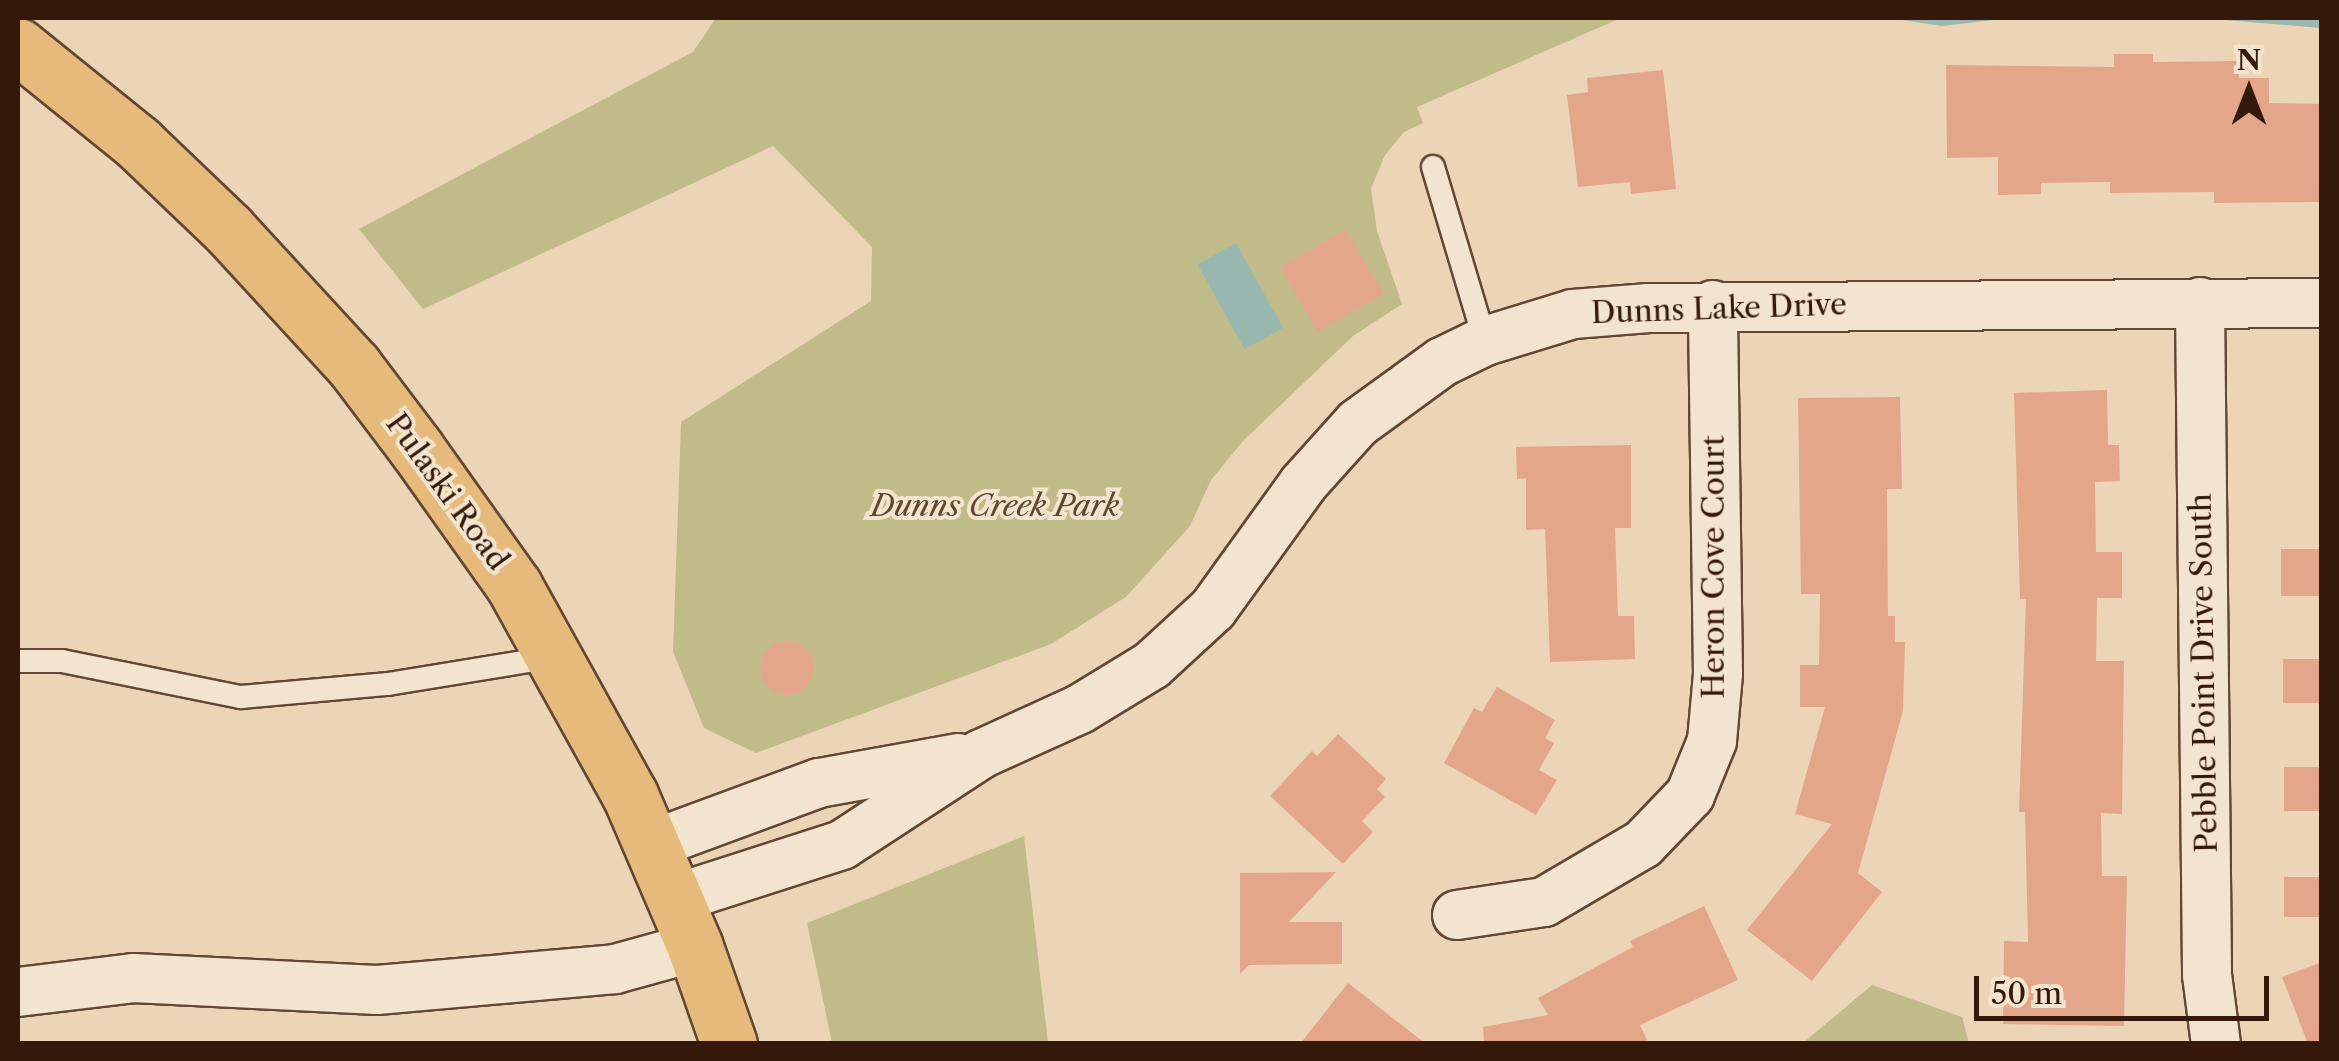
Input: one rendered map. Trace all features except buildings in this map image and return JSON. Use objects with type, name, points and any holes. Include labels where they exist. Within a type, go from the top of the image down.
[{"type":"main road","name":"Pulaski Road","points":[[18,46],[138,143],[296,300],[416,448],[514,586],[630,794],[729,1044]]},
{"type":"street","name":"Pebble Point Drive South","points":[[2200,302],[2207,975],[2216,1044]]},
{"type":"street","name":"Dunns Lake Drive","points":[[981,754],[1080,709],[1152,665],[1213,608],[1303,484],[1358,423],[1442,362],[1485,342],[1573,314],[1713,305],[2322,304]]},
{"type":"street","name":"Heron Cove Court","points":[[1457,915],[1544,902],[1643,844],[1690,795],[1712,741],[1718,674],[1713,305]]},
{"type":"street","points":[[650,845],[819,784],[981,754]]},
{"type":"street","points":[[18,992],[132,978],[377,990],[615,969],[684,923],[842,845],[981,754]]},
{"type":"lane","points":[[1433,166],[1485,342]]},
{"type":"lane","points":[[18,661],[62,662],[241,697],[388,684],[556,656]]},
{"type":"green space","name":"Dunns Creek Park","points":[[716,18],[1621,18],[1417,107],[1423,123],[1404,132],[1385,155],[1371,189],[1377,231],[1402,304],[1353,336],[1243,441],[1211,480],[1190,526],[1126,597],[1051,644],[756,753],[704,728],[673,652],[681,422],[871,301],[872,247],[773,146],[423,309],[359,229],[693,52]]},
{"type":"green space","points":[[1024,836],[1048,1043],[832,1043],[807,923]]},
{"type":"green space","points":[[1872,985],[1962,1017],[1969,1043],[1803,1043]]},
{"type":"water","points":[[1889,18],[2011,18],[1942,26]]},
{"type":"water","points":[[2200,18],[2321,18],[2321,28]]},
{"type":"water","points":[[1236,243],[1283,328],[1245,349],[1198,264]]}]
